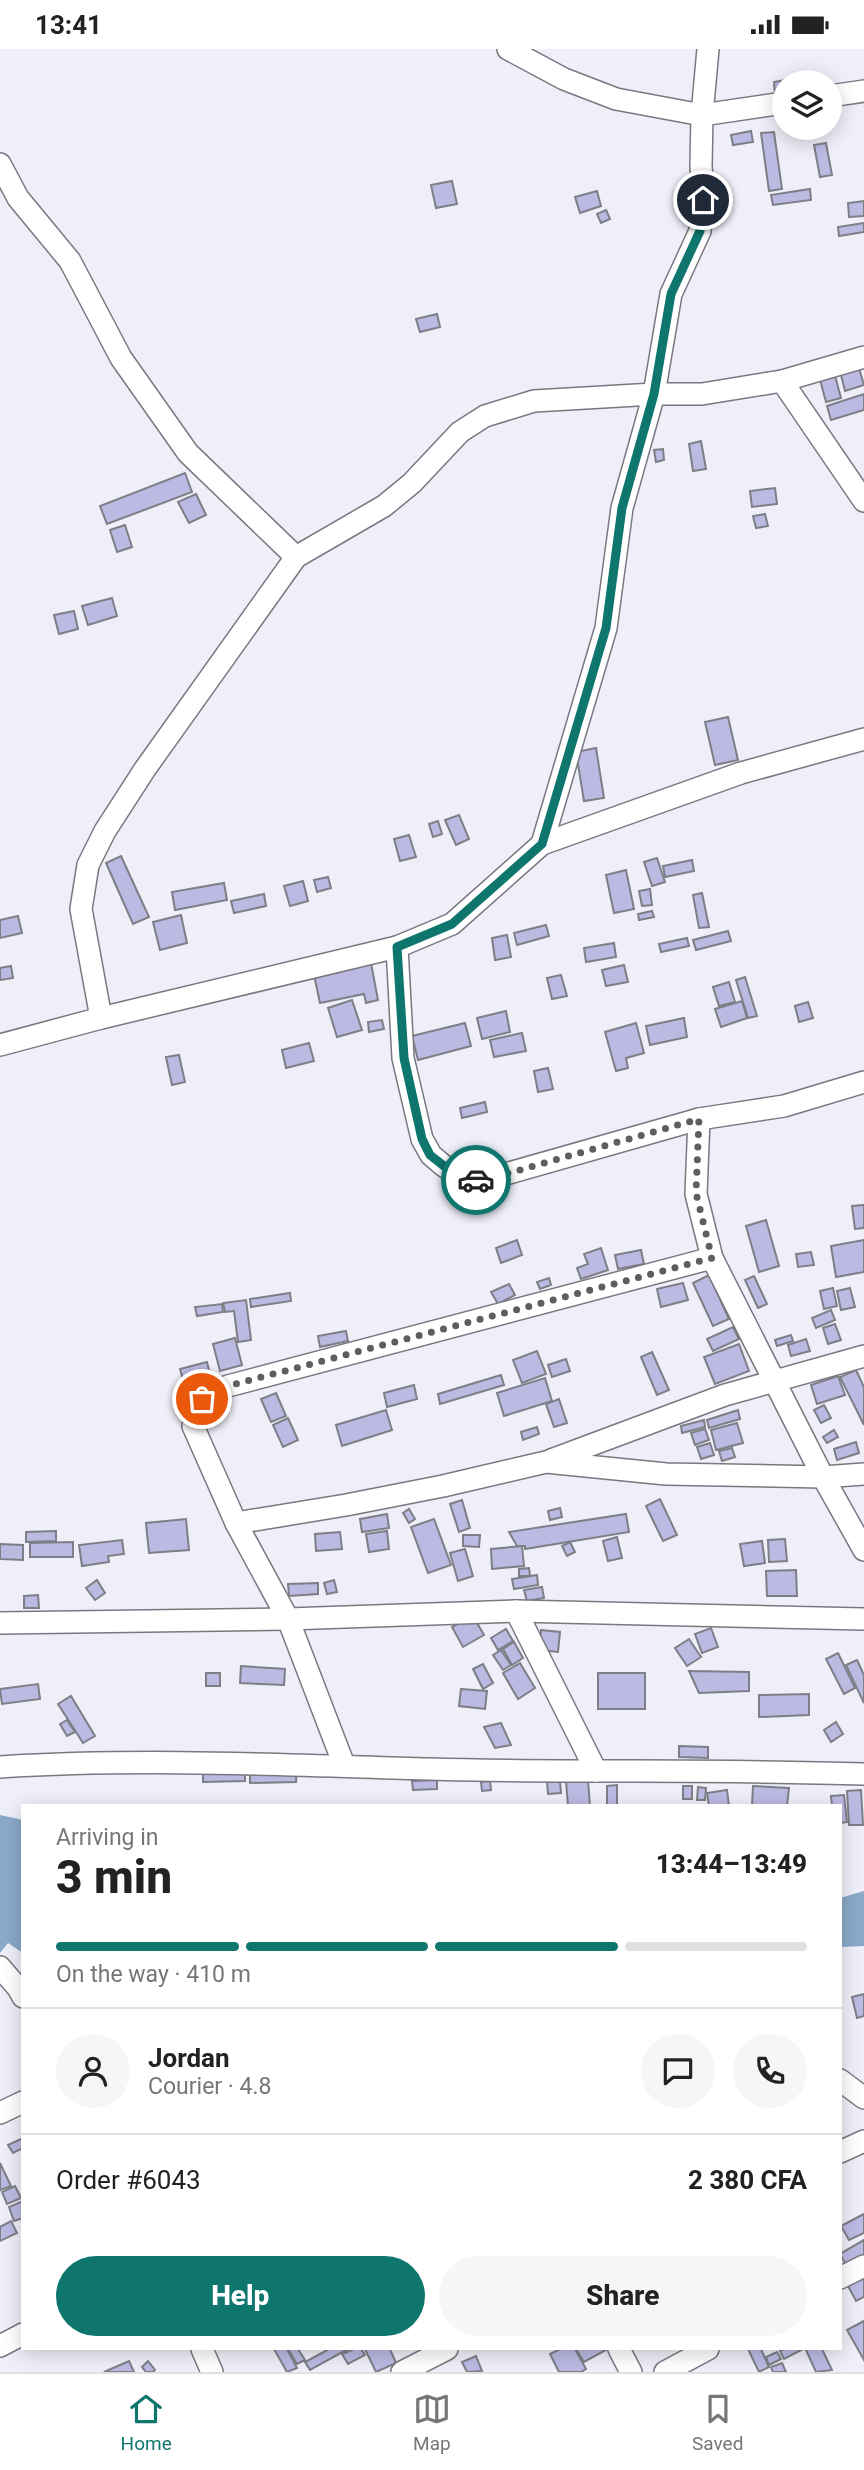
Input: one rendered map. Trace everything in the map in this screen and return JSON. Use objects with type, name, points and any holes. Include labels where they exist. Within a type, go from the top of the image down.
[{"type":"street","points":[[508,49],[564,79],[616,99],[702,115],[772,105]]},
{"type":"street","points":[[542,844],[606,628],[622,508],[654,394],[671,294],[700,231],[703,200],[702,115],[708,49]]},
{"type":"street","points":[[842,94],[864,91]]},
{"type":"street","points":[[0,164],[18,198],[70,261],[121,358],[188,453],[296,557]]},
{"type":"street","points":[[101,1018],[81,909],[88,865],[105,831],[145,769],[296,557],[384,506],[412,483],[460,432],[485,417],[534,401],[702,394],[782,381],[864,357]]},
{"type":"street","points":[[782,381],[864,501]]},
{"type":"street","points":[[0,1045],[397,947],[452,924],[542,844],[741,773],[864,739]]},
{"type":"street","points":[[397,947],[404,1058],[422,1139],[430,1155],[463,1177],[481,1181],[699,1119],[784,1106],[864,1082]]},
{"type":"street","points":[[699,1119],[696,1193],[712,1258],[823,1477],[864,1550]]},
{"type":"street","points":[[344,1765],[288,1619],[236,1523],[193,1426],[202,1399],[228,1386],[712,1258]]},
{"type":"street","points":[[236,1523],[382,1498],[546,1462],[725,1395],[864,1356]]},
{"type":"street","points":[[546,1462],[666,1473],[823,1477],[864,1473]]},
{"type":"street","points":[[516,1611],[596,1771]]},
{"type":"street","points":[[0,1623],[288,1619],[516,1611],[864,1619]]},
{"type":"street","points":[[0,1767],[344,1765],[864,1775]]},
{"type":"street","points":[[0,1967],[21,1993]]},
{"type":"street","points":[[842,2082],[864,2098]]},
{"type":"street","points":[[0,2113],[21,2103]]},
{"type":"street","points":[[842,2151],[864,2141]]},
{"type":"street","points":[[842,2277],[864,2266]]},
{"type":"street","points":[[0,2346],[21,2335]]},
{"type":"street","points":[[202,2350],[212,2372]]},
{"type":"street","points":[[402,2372],[445,2350]]},
{"type":"street","points":[[620,2350],[631,2372]]},
{"type":"street","points":[[665,2372],[706,2350]]},
{"type":"water","points":[[0,1815],[21,1820],[21,1952],[8,1943],[0,1953]]},
{"type":"water","points":[[864,1891],[864,1946],[842,1947],[842,1897]]},
{"type":"building","points":[[751,131],[753,142],[733,145],[731,135]]},
{"type":"building","points":[[772,132],[772,140],[775,140],[782,189],[769,191],[761,133]]},
{"type":"building","points":[[826,143],[832,175],[820,177],[814,145]]},
{"type":"building","points":[[452,181],[457,204],[436,208],[431,185]]},
{"type":"building","points":[[810,189],[811,200],[773,205],[771,195]]},
{"type":"building","points":[[597,191],[601,206],[580,213],[575,197]]},
{"type":"building","points":[[864,201],[864,216],[849,217],[848,203]]},
{"type":"building","points":[[606,210],[610,219],[601,223],[597,214]]},
{"type":"building","points":[[864,223],[864,232],[839,236],[838,227]]},
{"type":"building","points":[[437,314],[440,327],[420,332],[416,319]]},
{"type":"building","points":[[858,365],[864,385],[845,391],[840,371]]},
{"type":"building","points":[[834,372],[841,398],[826,402],[819,376]]},
{"type":"building","points":[[864,394],[864,410],[831,420],[827,406]]},
{"type":"building","points":[[701,441],[706,469],[693,471],[689,444]]},
{"type":"building","points":[[663,449],[664,460],[656,462],[654,450]]},
{"type":"building","points":[[185,473],[192,492],[107,524],[100,506]]},
{"type":"building","points":[[775,488],[777,504],[752,507],[750,491]]},
{"type":"building","points":[[196,494],[206,515],[189,523],[178,502]]},
{"type":"building","points":[[765,514],[768,526],[756,528],[753,516]]},
{"type":"building","points":[[125,525],[132,547],[117,552],[110,530]]},
{"type":"building","points":[[112,598],[117,616],[88,625],[82,606]]},
{"type":"building","points":[[74,611],[78,629],[59,634],[54,615]]},
{"type":"building","points":[[728,717],[738,760],[715,765],[705,722]]},
{"type":"building","points":[[596,748],[604,798],[584,801],[576,752]]},
{"type":"building","points":[[459,815],[469,839],[456,845],[445,820]]},
{"type":"building","points":[[438,821],[442,834],[433,837],[429,824]]},
{"type":"building","points":[[409,835],[416,857],[400,861],[394,839]]},
{"type":"building","points":[[121,856],[149,917],[133,924],[106,863]]},
{"type":"building","points":[[657,858],[665,882],[652,886],[644,862]]},
{"type":"building","points":[[692,860],[694,871],[665,877],[663,866]]},
{"type":"building","points":[[626,870],[634,909],[614,913],[606,875]]},
{"type":"building","points":[[328,877],[331,888],[317,892],[314,880]]},
{"type":"building","points":[[303,881],[308,901],[290,906],[284,886]]},
{"type":"building","points":[[224,883],[227,900],[175,910],[172,892]]},
{"type":"building","points":[[650,889],[652,905],[642,906],[639,891]]},
{"type":"building","points":[[702,893],[709,927],[699,928],[693,895]]},
{"type":"building","points":[[264,894],[266,906],[234,913],[231,901]]},
{"type":"building","points":[[652,911],[654,917],[639,920],[638,914]]},
{"type":"building","points":[[181,915],[187,943],[160,950],[153,922]]},
{"type":"building","points":[[18,916],[22,933],[0,938],[0,920]]},
{"type":"building","points":[[546,925],[549,936],[517,945],[514,933]]},
{"type":"building","points":[[728,931],[731,941],[696,950],[693,940]]},
{"type":"building","points":[[507,935],[511,957],[495,960],[492,938]]},
{"type":"building","points":[[687,938],[689,946],[661,952],[659,944]]},
{"type":"building","points":[[614,943],[616,957],[586,962],[584,948]]},
{"type":"building","points":[[371,963],[378,1000],[366,1003],[364,994],[320,1003],[314,975]]},
{"type":"building","points":[[624,965],[628,982],[606,986],[602,970]]},
{"type":"building","points":[[11,966],[13,978],[0,980],[0,968]]},
{"type":"building","points":[[561,975],[567,996],[552,999],[547,978]]},
{"type":"building","points":[[745,977],[757,1016],[748,1018],[736,980]]},
{"type":"building","points":[[729,982],[735,1002],[719,1006],[713,987]]},
{"type":"building","points":[[352,1000],[362,1030],[337,1037],[328,1008]]},
{"type":"building","points":[[742,1001],[747,1018],[721,1027],[715,1009]]},
{"type":"building","points":[[808,1002],[813,1018],[799,1022],[795,1006]]},
{"type":"building","points":[[506,1011],[510,1032],[482,1039],[477,1018]]},
{"type":"building","points":[[684,1018],[687,1037],[650,1045],[646,1026]]},
{"type":"building","points":[[382,1020],[384,1029],[369,1032],[368,1022]]},
{"type":"building","points":[[465,1023],[471,1046],[418,1060],[412,1036]]},
{"type":"building","points":[[636,1023],[644,1053],[626,1058],[628,1068],[616,1071],[605,1032]]},
{"type":"building","points":[[522,1033],[526,1051],[494,1057],[490,1040]]},
{"type":"building","points":[[309,1043],[314,1061],[286,1068],[282,1050]]},
{"type":"building","points":[[179,1055],[185,1082],[172,1085],[166,1057]]},
{"type":"building","points":[[548,1068],[553,1089],[538,1092],[534,1071]]},
{"type":"building","points":[[485,1102],[487,1112],[462,1118],[460,1108]]},
{"type":"building","points":[[864,1205],[864,1228],[855,1229],[852,1206]]},
{"type":"building","points":[[766,1220],[779,1266],[759,1272],[746,1226]]},
{"type":"building","points":[[517,1240],[522,1255],[501,1263],[496,1248]]},
{"type":"building","points":[[864,1240],[864,1272],[836,1277],[831,1246]]},
{"type":"building","points":[[601,1248],[608,1270],[581,1279],[577,1268],[588,1264],[584,1254]]},
{"type":"building","points":[[641,1250],[644,1264],[618,1269],[615,1255]]},
{"type":"building","points":[[811,1252],[814,1265],[798,1267],[796,1254]]},
{"type":"building","points":[[709,1275],[729,1319],[713,1326],[693,1283]]},
{"type":"building","points":[[754,1276],[767,1304],[758,1308],[745,1280]]},
{"type":"building","points":[[549,1278],[551,1285],[540,1289],[537,1282]]},
{"type":"building","points":[[683,1283],[688,1300],[661,1307],[657,1289]]},
{"type":"building","points":[[509,1284],[515,1295],[498,1304],[491,1292]]},
{"type":"building","points":[[833,1288],[837,1306],[824,1309],[820,1291]]},
{"type":"building","points":[[850,1288],[855,1307],[841,1310],[837,1291]]},
{"type":"building","points":[[290,1293],[291,1301],[251,1307],[250,1299]]},
{"type":"building","points":[[246,1300],[251,1340],[238,1342],[234,1311],[225,1312],[223,1303]]},
{"type":"building","points":[[222,1304],[223,1312],[197,1316],[195,1307]]},
{"type":"building","points":[[831,1310],[835,1320],[816,1328],[812,1318]]},
{"type":"building","points":[[835,1324],[841,1340],[828,1344],[823,1328]]},
{"type":"building","points":[[733,1327],[739,1339],[713,1351],[707,1339]]},
{"type":"building","points":[[346,1331],[348,1341],[320,1347],[318,1336]]},
{"type":"building","points":[[791,1335],[793,1341],[777,1346],[775,1340]]},
{"type":"building","points":[[235,1338],[242,1365],[220,1371],[213,1344]]},
{"type":"building","points":[[806,1339],[810,1351],[791,1356],[788,1345]]},
{"type":"building","points":[[739,1344],[749,1371],[715,1384],[704,1357]]},
{"type":"building","points":[[537,1351],[546,1374],[522,1383],[513,1360]]},
{"type":"building","points":[[652,1352],[669,1390],[657,1395],[641,1357]]},
{"type":"building","points":[[566,1359],[570,1371],[552,1377],[548,1365]]},
{"type":"building","points":[[207,1362],[210,1374],[183,1380],[180,1369]]},
{"type":"building","points":[[856,1370],[864,1387],[864,1425],[840,1377]]},
{"type":"building","points":[[501,1375],[504,1385],[440,1404],[438,1394]]},
{"type":"building","points":[[838,1376],[845,1395],[817,1404],[811,1385]]},
{"type":"building","points":[[545,1378],[552,1401],[504,1416],[497,1393]]},
{"type":"building","points":[[414,1385],[417,1399],[387,1407],[384,1393]]},
{"type":"building","points":[[276,1393],[286,1416],[271,1422],[261,1399]]},
{"type":"building","points":[[559,1399],[567,1423],[554,1427],[546,1404]]},
{"type":"building","points":[[824,1405],[831,1418],[821,1423],[814,1410]]},
{"type":"building","points":[[386,1410],[392,1430],[342,1446],[336,1425]]},
{"type":"building","points":[[738,1410],[740,1419],[709,1428],[707,1420]]},
{"type":"building","points":[[288,1418],[298,1440],[283,1447],[273,1425]]},
{"type":"building","points":[[704,1420],[705,1427],[682,1433],[681,1426]]},
{"type":"building","points":[[737,1423],[743,1443],[716,1450],[711,1430]]},
{"type":"building","points":[[537,1427],[539,1434],[523,1440],[521,1432]]},
{"type":"building","points":[[705,1429],[709,1440],[695,1445],[691,1433]]},
{"type":"building","points":[[834,1430],[838,1437],[827,1443],[823,1437]]},
{"type":"building","points":[[856,1442],[859,1453],[837,1460],[834,1449]]},
{"type":"building","points":[[710,1443],[714,1455],[701,1459],[697,1447]]},
{"type":"building","points":[[732,1448],[735,1457],[722,1461],[719,1451]]},
{"type":"building","points":[[660,1499],[677,1535],[663,1541],[646,1506]]},
{"type":"building","points":[[462,1500],[470,1528],[459,1532],[450,1504]]},
{"type":"building","points":[[560,1508],[562,1517],[550,1520],[548,1511]]},
{"type":"building","points":[[409,1509],[415,1519],[409,1523],[403,1513]]},
{"type":"building","points":[[387,1514],[389,1528],[362,1532],[360,1519]]},
{"type":"building","points":[[626,1514],[629,1532],[525,1549],[525,1546],[517,1546],[509,1532]]},
{"type":"building","points":[[186,1519],[189,1550],[149,1553],[146,1523]]},
{"type":"building","points":[[434,1519],[451,1565],[428,1573],[411,1527]]},
{"type":"building","points":[[56,1531],[56,1541],[26,1542],[26,1532]]},
{"type":"building","points":[[387,1531],[389,1549],[369,1552],[366,1534]]},
{"type":"building","points":[[340,1532],[342,1549],[316,1551],[315,1534]]},
{"type":"building","points":[[463,1535],[480,1535],[479,1547],[463,1546]]},
{"type":"building","points":[[617,1537],[622,1558],[608,1561],[603,1541]]},
{"type":"building","points":[[785,1539],[787,1561],[769,1562],[768,1540]]},
{"type":"building","points":[[122,1540],[124,1554],[108,1556],[109,1562],[82,1566],[79,1545]]},
{"type":"building","points":[[762,1541],[765,1563],[744,1566],[740,1544]]},
{"type":"building","points":[[73,1542],[73,1557],[30,1557],[30,1543]]},
{"type":"building","points":[[570,1542],[575,1552],[567,1556],[562,1546]]},
{"type":"building","points":[[0,1544],[23,1545],[23,1560],[0,1559]]},
{"type":"building","points":[[522,1546],[524,1566],[492,1569],[491,1549]]},
{"type":"building","points":[[465,1549],[473,1576],[458,1581],[450,1553]]},
{"type":"building","points":[[529,1568],[530,1576],[519,1576],[519,1569]]},
{"type":"building","points":[[796,1570],[797,1596],[767,1596],[766,1571]]},
{"type":"building","points":[[537,1575],[538,1585],[514,1589],[512,1579]]},
{"type":"building","points":[[97,1580],[105,1593],[95,1600],[86,1588]]},
{"type":"building","points":[[334,1580],[337,1592],[327,1594],[324,1583]]},
{"type":"building","points":[[318,1583],[318,1594],[289,1596],[288,1584]]},
{"type":"building","points":[[542,1587],[544,1598],[527,1601],[524,1590]]},
{"type":"building","points":[[38,1595],[39,1608],[24,1608],[24,1596]]},
{"type":"building","points":[[473,1616],[484,1635],[463,1647],[452,1627]]},
{"type":"building","points":[[711,1628],[718,1647],[702,1653],[695,1634]]},
{"type":"building","points":[[506,1629],[513,1641],[498,1650],[491,1638]]},
{"type":"building","points":[[541,1630],[560,1632],[558,1652],[540,1650]]},
{"type":"building","points":[[689,1639],[701,1657],[687,1666],[675,1648]]},
{"type":"building","points":[[514,1642],[523,1658],[512,1665],[503,1649]]},
{"type":"building","points":[[501,1650],[511,1665],[503,1670],[493,1655]]},
{"type":"building","points":[[838,1653],[855,1688],[844,1694],[826,1659]]},
{"type":"building","points":[[857,1660],[864,1675],[864,1703],[846,1665]]},
{"type":"building","points":[[520,1663],[535,1688],[518,1699],[503,1673]]},
{"type":"building","points":[[483,1664],[493,1683],[483,1689],[473,1669]]},
{"type":"building","points":[[241,1666],[285,1669],[284,1685],[240,1683]]},
{"type":"building","points":[[689,1671],[749,1672],[749,1691],[699,1693]]},
{"type":"building","points":[[206,1673],[220,1673],[220,1686],[206,1686]]},
{"type":"building","points":[[598,1673],[645,1673],[645,1709],[598,1709]]},
{"type":"building","points":[[38,1684],[40,1699],[2,1704],[0,1689]]},
{"type":"building","points":[[461,1689],[487,1691],[485,1709],[459,1706]]},
{"type":"building","points":[[809,1694],[809,1715],[759,1717],[759,1695]]},
{"type":"building","points":[[71,1696],[95,1736],[83,1743],[58,1704]]},
{"type":"building","points":[[67,1720],[75,1732],[67,1736],[60,1724]]},
{"type":"building","points":[[836,1722],[843,1734],[831,1742],[824,1730]]},
{"type":"building","points":[[501,1723],[511,1745],[495,1748],[484,1727]]},
{"type":"building","points":[[679,1746],[708,1747],[708,1758],[679,1757]]},
{"type":"building","points":[[297,1767],[296,1782],[250,1783],[250,1768]]},
{"type":"building","points":[[245,1770],[245,1781],[203,1782],[203,1771]]},
{"type":"building","points":[[437,1780],[437,1789],[413,1790],[412,1781]]},
{"type":"building","points":[[588,1780],[590,1804],[568,1804],[566,1782]]},
{"type":"building","points":[[490,1781],[491,1790],[482,1791],[481,1782]]},
{"type":"building","points":[[560,1781],[561,1793],[548,1794],[547,1782]]},
{"type":"building","points":[[617,1785],[617,1804],[607,1804],[607,1786]]},
{"type":"building","points":[[683,1786],[692,1786],[692,1799],[683,1799]]},
{"type":"building","points":[[753,1786],[789,1788],[787,1804],[752,1804]]},
{"type":"building","points":[[698,1787],[706,1788],[705,1800],[697,1800]]},
{"type":"building","points":[[727,1790],[729,1804],[709,1804],[707,1793]]},
{"type":"building","points":[[861,1790],[863,1825],[849,1825],[847,1791]]},
{"type":"building","points":[[844,1795],[847,1822],[842,1823],[842,1804],[832,1804],[831,1796]]},
{"type":"building","points":[[864,1994],[864,2016],[857,2018],[852,1997]]},
{"type":"building","points":[[21,2139],[21,2149],[13,2153],[8,2145]]},
{"type":"building","points":[[0,2163],[11,2186],[0,2190]]},
{"type":"building","points":[[15,2186],[21,2198],[7,2204],[2,2192]]},
{"type":"building","points":[[21,2202],[21,2219],[14,2221],[9,2207]]},
{"type":"building","points":[[864,2214],[864,2233],[849,2240],[842,2225]]},
{"type":"building","points":[[11,2221],[17,2233],[0,2241],[0,2227]]},
{"type":"building","points":[[864,2240],[864,2259],[848,2269],[842,2253]]},
{"type":"building","points":[[864,2276],[864,2297],[856,2301],[847,2284]]},
{"type":"building","points":[[864,2321],[864,2360],[847,2330]]},
{"type":"building","points":[[275,2350],[288,2350],[297,2368],[287,2372]]},
{"type":"building","points":[[289,2350],[299,2350],[305,2360],[297,2364]]},
{"type":"building","points":[[327,2350],[346,2350],[310,2370],[305,2362]]},
{"type":"building","points":[[362,2350],[365,2355],[348,2364],[342,2354]]},
{"type":"building","points":[[365,2350],[390,2350],[396,2363],[376,2372]]},
{"type":"building","points":[[558,2350],[576,2350],[586,2369],[581,2372],[559,2372],[550,2354]]},
{"type":"building","points":[[577,2350],[606,2350],[584,2362]]},
{"type":"building","points":[[748,2350],[761,2350],[769,2367],[759,2372]]},
{"type":"building","points":[[782,2350],[801,2350],[784,2359],[780,2351]]},
{"type":"building","points":[[806,2350],[822,2350],[832,2370],[816,2372]]},
{"type":"building","points":[[777,2352],[781,2359],[769,2365],[766,2357]]},
{"type":"building","points":[[476,2356],[482,2371],[467,2372],[462,2362]]},
{"type":"building","points":[[129,2361],[134,2372],[104,2372]]},
{"type":"building","points":[[148,2361],[155,2370],[153,2372],[146,2372],[142,2367]]},
{"type":"building","points":[[782,2363],[786,2372],[773,2372],[771,2367]]},
{"type":"way so far","points":[[202,1399],[228,1386],[712,1258],[696,1193],[699,1119],[481,1181],[476,1180]]},
{"type":"route","points":[[476,1180],[463,1177],[444,1166],[430,1155],[422,1139],[404,1058],[397,947],[452,924],[542,844],[606,628],[622,508],[654,394],[671,294],[700,231],[703,200]]}]
